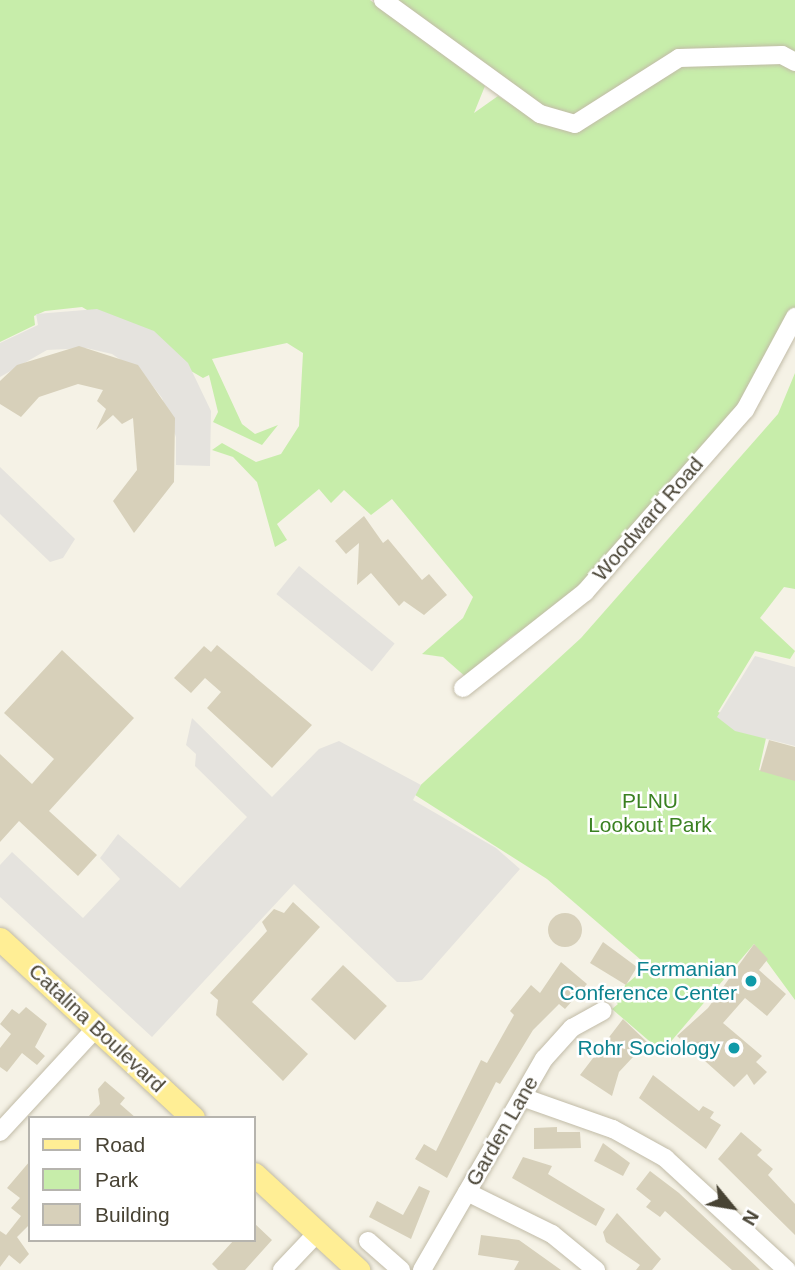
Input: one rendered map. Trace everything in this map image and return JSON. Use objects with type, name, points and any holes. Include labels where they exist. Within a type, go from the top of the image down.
[{"type":"main road","name":"Catalina Boulevard","points":[[0,939],[191,1116]]},
{"type":"main road","points":[[256,1176],[358,1270]]},
{"type":"street","points":[[383,0],[540,114],[575,124],[679,58],[782,55],[795,62]]},
{"type":"street","name":"Woodward Road","points":[[463,688],[585,592],[745,410],[795,317]]},
{"type":"street","name":"Garden Lane","points":[[422,1270],[522,1097],[572,1028],[603,1010]]},
{"type":"street","points":[[0,1132],[96,1028]]},
{"type":"street","points":[[522,1097],[613,1129],[665,1158],[787,1270]]},
{"type":"street","points":[[467,1192],[532,1221],[596,1270]]},
{"type":"street","points":[[282,1270],[317,1233]]},
{"type":"street","points":[[368,1241],[401,1270]]},
{"type":"green space","points":[[0,0],[370,0],[485,86],[474,113],[498,96],[537,120],[578,129],[662,73],[689,65],[760,58],[795,67],[795,308],[755,391],[565,607],[511,637],[467,678],[443,657],[422,654],[463,618],[473,597],[392,499],[371,515],[344,490],[331,503],[319,489],[277,524],[287,540],[275,547],[257,482],[233,457],[212,450],[222,443],[256,462],[281,454],[299,426],[303,353],[287,343],[212,359],[242,424],[255,434],[278,425],[262,445],[213,422],[218,412],[209,375],[203,378],[82,307],[45,311],[34,316],[35,325],[0,342]]},
{"type":"green space","points":[[389,0],[795,0],[795,57],[695,50],[576,118],[541,110]]},
{"type":"green space","name":"PLNU Lookout Park","points":[[795,373],[795,589],[784,587],[760,618],[795,651],[790,659],[755,651],[718,712],[768,729],[759,770],[795,780],[795,1000],[754,944],[662,1052],[612,1009],[618,1004],[611,997],[648,966],[547,879],[412,793],[581,638],[778,414]]},
{"type":"shaded area","points":[[97,309],[154,331],[188,363],[211,411],[210,466],[176,465],[176,437],[162,398],[145,376],[112,354],[86,348],[47,350],[0,377],[0,343],[38,325],[36,314]]},
{"type":"shaded area","points":[[0,467],[75,539],[63,558],[50,562],[0,514]]},
{"type":"shaded area","points":[[299,566],[395,643],[372,671],[276,594]]},
{"type":"shaded area","points":[[755,656],[795,667],[795,746],[735,731],[717,717]]},
{"type":"shaded area","points":[[192,718],[272,797],[319,749],[339,741],[421,785],[413,800],[496,848],[520,869],[422,980],[409,982],[397,982],[294,884],[152,1037],[0,897],[0,865],[12,852],[83,918],[120,879],[100,858],[118,834],[180,888],[247,817],[195,766],[196,754],[186,745]]},
{"type":"building","points":[[79,346],[138,365],[175,418],[174,482],[134,533],[113,501],[137,470],[133,418],[122,424],[113,415],[96,430],[106,409],[97,401],[103,390],[78,384],[39,397],[21,417],[0,404],[0,381],[17,365]]},
{"type":"building","points":[[364,516],[383,543],[388,539],[422,580],[429,574],[447,595],[424,615],[404,601],[399,606],[371,573],[357,585],[359,543],[346,554],[335,541]]},
{"type":"building","points":[[217,645],[312,725],[272,768],[207,708],[221,692],[205,678],[191,693],[174,678],[204,646],[211,652]]},
{"type":"building","points":[[62,650],[134,718],[49,811],[97,855],[78,876],[19,821],[0,842],[0,754],[32,784],[54,759],[4,713]]},
{"type":"building","points":[[769,740],[795,747],[795,781],[760,771]]},
{"type":"building","points":[[293,902],[320,927],[252,1002],[308,1054],[283,1081],[216,1015],[218,1000],[210,993],[267,931],[262,922],[274,909],[284,913]]},
{"type":"building","points":[[565,913],[577,918],[582,930],[577,942],[565,947],[553,942],[548,930],[553,918]]},
{"type":"building","points":[[603,942],[637,967],[626,985],[590,963]]},
{"type":"building","points":[[754,944],[768,959],[759,970],[786,994],[767,1016],[745,998],[723,1023],[762,1056],[756,1062],[767,1072],[754,1085],[747,1074],[734,1087],[677,1036],[708,1008]]},
{"type":"building","points":[[561,962],[587,984],[565,1009],[559,1004],[533,1030],[500,1084],[496,1082],[447,1178],[415,1159],[424,1144],[436,1151],[481,1060],[487,1063],[514,1015],[510,1011],[531,985],[540,993]]},
{"type":"building","points":[[343,965],[387,1006],[355,1040],[311,999]]},
{"type":"building","points":[[26,1007],[47,1024],[35,1047],[45,1056],[37,1065],[22,1053],[7,1072],[0,1067],[0,1048],[11,1034],[0,1024],[12,1009],[19,1014]]},
{"type":"building","points":[[623,1019],[647,1042],[619,1072],[612,1096],[580,1075]]},
{"type":"building","points":[[653,1075],[699,1111],[703,1106],[714,1112],[710,1118],[721,1125],[706,1149],[639,1098]]},
{"type":"building","points":[[105,1081],[125,1098],[120,1104],[134,1116],[89,1116],[100,1104],[98,1089]]},
{"type":"building","points":[[557,1127],[557,1132],[580,1132],[581,1148],[534,1149],[534,1128]]},
{"type":"building","points":[[741,1132],[762,1150],[757,1155],[773,1169],[768,1175],[795,1204],[795,1235],[718,1159]]},
{"type":"building","points":[[603,1143],[630,1163],[623,1176],[594,1161]]},
{"type":"building","points":[[523,1157],[552,1166],[548,1174],[605,1209],[596,1226],[512,1178]]},
{"type":"building","points":[[28,1163],[28,1226],[17,1237],[29,1254],[20,1264],[9,1255],[0,1267],[0,1231],[6,1235],[21,1216],[11,1208],[20,1198],[7,1188]]},
{"type":"building","points":[[650,1171],[679,1193],[760,1270],[732,1270],[665,1211],[660,1217],[646,1207],[651,1201],[636,1189]]},
{"type":"building","points":[[419,1186],[430,1191],[411,1239],[369,1217],[377,1201],[403,1215]]},
{"type":"building","points":[[617,1213],[661,1259],[652,1270],[636,1270],[640,1265],[606,1242],[603,1232]]},
{"type":"building","points":[[256,1225],[272,1240],[245,1270],[218,1270],[212,1264],[232,1242],[256,1242]]},
{"type":"building","points":[[481,1235],[519,1240],[561,1270],[514,1270],[519,1261],[478,1255]]},
{"type":"place","name":"Fermanian Conference Center","points":[[751,981]]},
{"type":"place","name":"Rohr Sociology","points":[[734,1048]]}]
